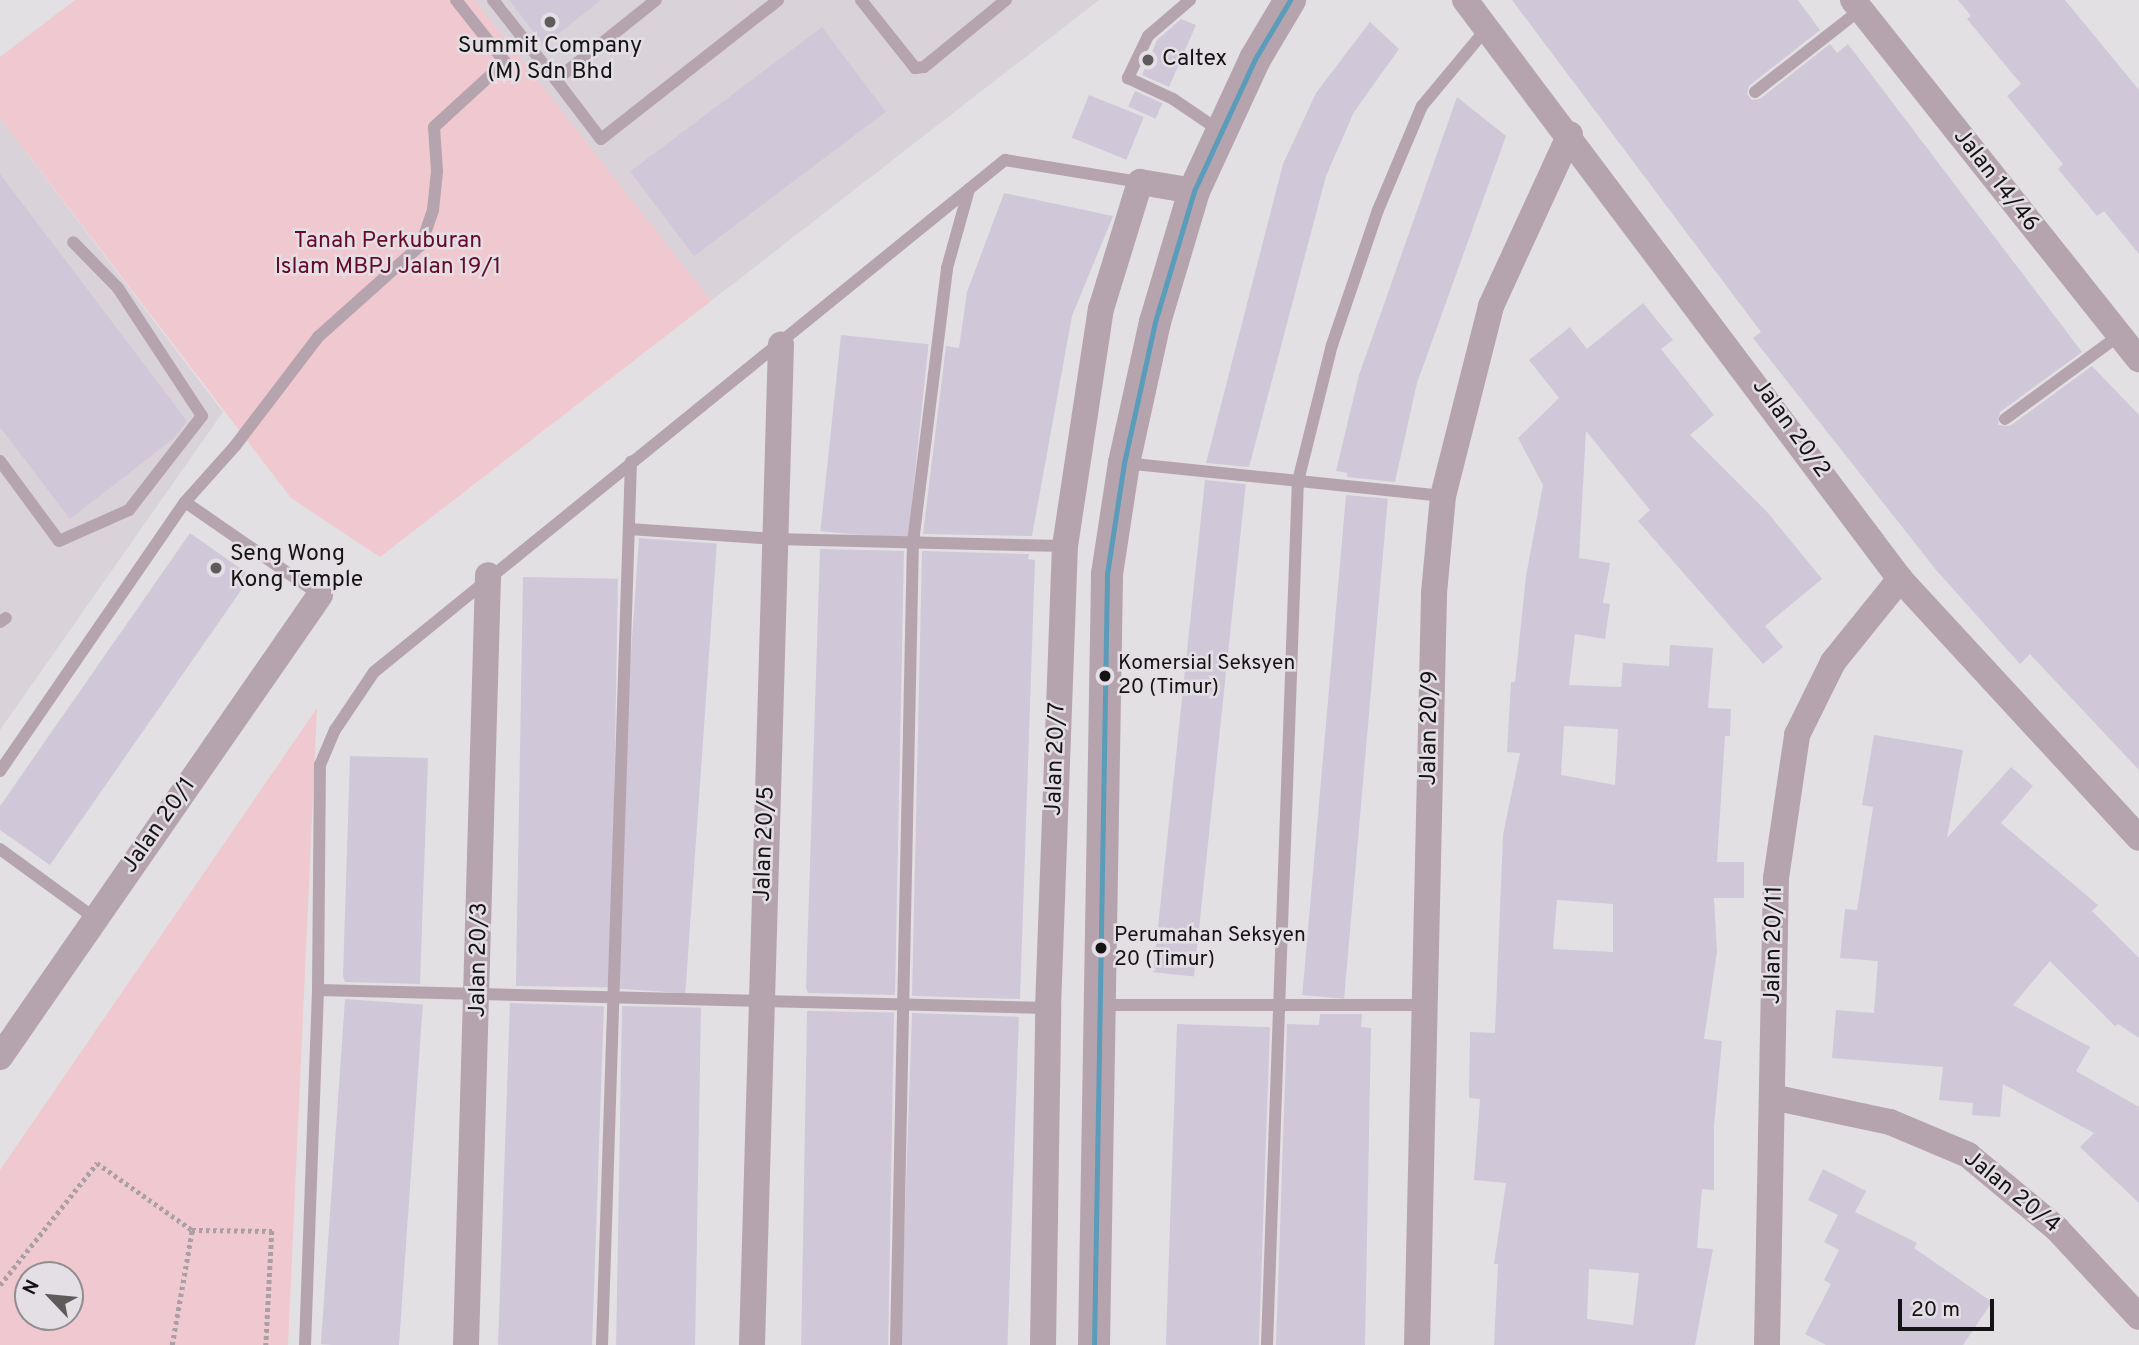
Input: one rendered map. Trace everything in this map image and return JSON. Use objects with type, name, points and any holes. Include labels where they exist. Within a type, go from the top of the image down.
[{"type":"street","name":"Jalan 20/7","points":[[1094,1345],[1107,574],[1124,463],[1155,322],[1194,191],[1287,0]]},
{"type":"street","name":"Jalan 20/2","points":[[1465,0],[1570,134],[1900,579],[2139,838]]},
{"type":"street","name":"Jalan 14/46","points":[[1857,5],[2118,337],[2139,359]]},
{"type":"street","name":"Jalan 20/9","points":[[1417,1345],[1434,593],[1443,496],[1491,306],[1570,134]]},
{"type":"street","name":"Jalan 20/7","points":[[1043,1345],[1048,1008],[1065,546],[1101,309],[1140,182]]},
{"type":"street","points":[[1140,182],[1194,191]]},
{"type":"street","name":"Jalan 20/5","points":[[752,1345],[781,344]]},
{"type":"street","name":"Jalan 20/3","points":[[466,1345],[479,997],[488,575]]},
{"type":"street","name":"Jalan 20/11","points":[[1767,1345],[1776,878],[1797,736],[1833,662],[1900,579]]},
{"type":"street","name":"Jalan 20/1","points":[[0,1058],[320,595]]},
{"type":"street","name":"Jalan 20/4","points":[[1772,1097],[1889,1122],[1968,1154],[2057,1229],[2139,1317]]},
{"type":"lane","points":[[0,771],[186,502],[235,446],[318,337],[421,245],[433,210],[437,172],[433,127],[505,62],[456,0]]},
{"type":"lane","points":[[493,0],[601,139],[778,0]]},
{"type":"lane","points":[[556,80],[656,0]]},
{"type":"lane","points":[[861,0],[915,68],[925,67],[1006,0]]},
{"type":"lane","points":[[1190,0],[1148,36],[1128,78],[1173,99],[1221,132]]},
{"type":"lane","points":[[1755,92],[1857,5]]},
{"type":"lane","points":[[1267,1345],[1277,1004],[1298,481],[1332,345],[1378,210],[1422,106],[1487,28]]},
{"type":"lane","points":[[305,1345],[318,990],[320,765],[335,730],[374,672],[488,575],[781,344],[1005,160],[1140,182]]},
{"type":"lane","points":[[896,1345],[913,542],[947,268],[969,189]]},
{"type":"lane","points":[[0,461],[60,541],[129,510],[202,416],[118,288],[74,242]]},
{"type":"lane","points":[[2005,419],[2118,337]]},
{"type":"lane","points":[[602,1345],[610,999],[631,461]]},
{"type":"lane","points":[[1124,463],[1443,496]]},
{"type":"lane","points":[[186,502],[320,595]]},
{"type":"lane","points":[[629,529],[775,538],[1065,546]]},
{"type":"lane","points":[[0,849],[96,919]]},
{"type":"lane","points":[[318,990],[479,997],[1048,1008]]},
{"type":"lane","points":[[1100,1005],[1424,1005]]},
{"type":"path","points":[[0,1285],[97,1163],[192,1230],[272,1231],[266,1345]]},
{"type":"path","points":[[172,1345],[192,1230]]},
{"type":"shaded area","points":[[475,0],[1099,0],[711,301]]},
{"type":"shaded area","points":[[0,118],[223,412],[0,730]]},
{"type":"green space","name":"Tanah Perkuburan Islam MBPJ Jalan 19/1","points":[[75,0],[475,0],[711,301],[380,557],[291,498],[0,118],[0,57]]},
{"type":"green space","points":[[317,708],[288,1345],[0,1345],[0,1170]]},
{"type":"building","name":"Summit Company (M) Sdn Bhd","points":[[509,0],[601,0],[544,45]]},
{"type":"building","points":[[1512,0],[1798,0],[1820,30],[1749,86],[1747,94],[1752,100],[1760,99],[1830,44],[1837,53],[1848,44],[2082,352],[2000,412],[1998,425],[2010,426],[2092,366],[2139,415],[2139,770],[2030,654],[2020,664],[1937,571],[1753,338],[1761,332]]},
{"type":"building","points":[[1958,0],[2065,0],[2139,90],[2139,254],[2104,211],[2097,216],[2058,169],[2063,164],[2007,96],[2021,84],[1967,19],[1971,16]]},
{"type":"building","points":[[1181,19],[1196,25],[1169,87],[1142,75],[1157,40]]},
{"type":"building","points":[[1370,22],[1399,49],[1354,112],[1326,176],[1249,467],[1206,463],[1283,164],[1316,93]]},
{"type":"building","points":[[822,27],[886,112],[694,256],[630,171]]},
{"type":"building","points":[[1135,91],[1162,103],[1155,119],[1128,107]]},
{"type":"building","points":[[1089,95],[1144,117],[1126,160],[1072,138]]},
{"type":"building","points":[[1457,97],[1506,136],[1417,383],[1395,482],[1347,477],[1347,473],[1336,471],[1359,375]]},
{"type":"building","points":[[0,174],[187,421],[173,439],[70,519],[0,427]]},
{"type":"building","points":[[1004,193],[1113,216],[1072,316],[1032,536],[923,534],[946,346],[959,348],[967,292]]},
{"type":"building","points":[[1643,303],[1673,340],[1661,349],[1714,415],[1690,435],[1768,513],[1822,579],[1765,626],[1783,647],[1763,664],[1638,521],[1650,510],[1586,431],[1579,558],[1610,563],[1603,603],[1610,604],[1605,639],[1575,634],[1569,685],[1621,687],[1623,663],[1669,666],[1670,645],[1713,648],[1708,708],[1731,709],[1730,736],[1725,736],[1717,862],[1744,862],[1744,898],[1714,898],[1717,952],[1704,1039],[1722,1041],[1714,1126],[1714,1190],[1702,1189],[1697,1248],[1713,1249],[1695,1345],[1494,1345],[1498,1264],[1494,1264],[1506,1183],[1474,1180],[1480,1099],[1469,1098],[1470,1032],[1495,1033],[1503,835],[1520,753],[1507,752],[1511,682],[1515,682],[1526,576],[1543,485],[1518,438],[1559,398],[1529,360],[1570,327],[1587,349]],"holes":[[[1564,726],[1618,729],[1615,785],[1561,775]],[[1557,900],[1613,904],[1613,952],[1553,949]],[[1589,1269],[1639,1273],[1633,1325],[1587,1319]]]},
{"type":"building","points":[[841,335],[929,344],[908,540],[820,531]]},
{"type":"building","points":[[1205,480],[1246,484],[1194,977],[1153,972]]},
{"type":"building","points":[[1346,495],[1388,499],[1344,999],[1302,995]]},
{"type":"building","points":[[190,533],[251,576],[50,865],[0,830],[0,806]]},
{"type":"building","points":[[639,538],[717,543],[685,993],[608,988]]},
{"type":"building","points":[[820,549],[904,551],[895,995],[808,993],[806,988]]},
{"type":"building","points":[[922,551],[1029,554],[1028,559],[1035,560],[1020,999],[912,996]]},
{"type":"building","points":[[523,577],[618,579],[611,988],[516,986]]},
{"type":"building","points":[[1874,735],[1963,750],[1947,838],[2011,767],[2033,786],[2001,823],[2098,905],[2092,911],[2139,958],[2139,1038],[2118,1024],[2115,1026],[2050,961],[2013,1005],[2090,1047],[2076,1071],[2139,1107],[2139,1203],[2080,1147],[2094,1133],[2003,1084],[2000,1117],[1972,1115],[1973,1103],[1939,1100],[1943,1067],[1832,1058],[1836,1010],[1874,1013],[1878,961],[1840,958],[1845,909],[1857,910],[1873,807],[1862,805]]},
{"type":"building","points":[[350,756],[428,758],[420,984],[345,982],[343,976]]},
{"type":"building","points":[[345,999],[423,1004],[399,1345],[321,1344]]},
{"type":"building","points":[[510,1003],[604,1006],[592,1345],[498,1345]]},
{"type":"building","points":[[622,1006],[701,1007],[695,1345],[616,1345]]},
{"type":"building","points":[[807,1011],[894,1013],[888,1345],[801,1345]]},
{"type":"building","points":[[912,1013],[1019,1017],[1007,1345],[900,1345]]},
{"type":"building","points":[[1320,1014],[1362,1014],[1361,1027],[1371,1028],[1365,1345],[1276,1345],[1287,1024],[1319,1025]]},
{"type":"building","points":[[1177,1024],[1270,1027],[1259,1345],[1166,1345]]},
{"type":"building","points":[[1823,1169],[1866,1191],[1855,1212],[1917,1243],[1914,1248],[1992,1302],[1963,1345],[1826,1345],[1805,1334],[1831,1284],[1824,1280],[1839,1250],[1824,1242],[1838,1215],[1808,1200]]},
{"type":"transit line","points":[[1094,1345],[1107,574],[1124,463],[1155,322],[1194,191],[1255,59],[1290,0]]},
{"type":"place","name":"Summit Company (M) Sdn Bhd","points":[[550,22]]},
{"type":"place","name":"Caltex","points":[[1148,60]]},
{"type":"place","name":"Seng Wong Kong Temple","points":[[216,568]]},
{"type":"place","name":"Komersial Seksyen 20 (Timur)","points":[[1105,676]]},
{"type":"place","name":"Perumahan Seksyen 20 (Timur)","points":[[1101,948]]}]
